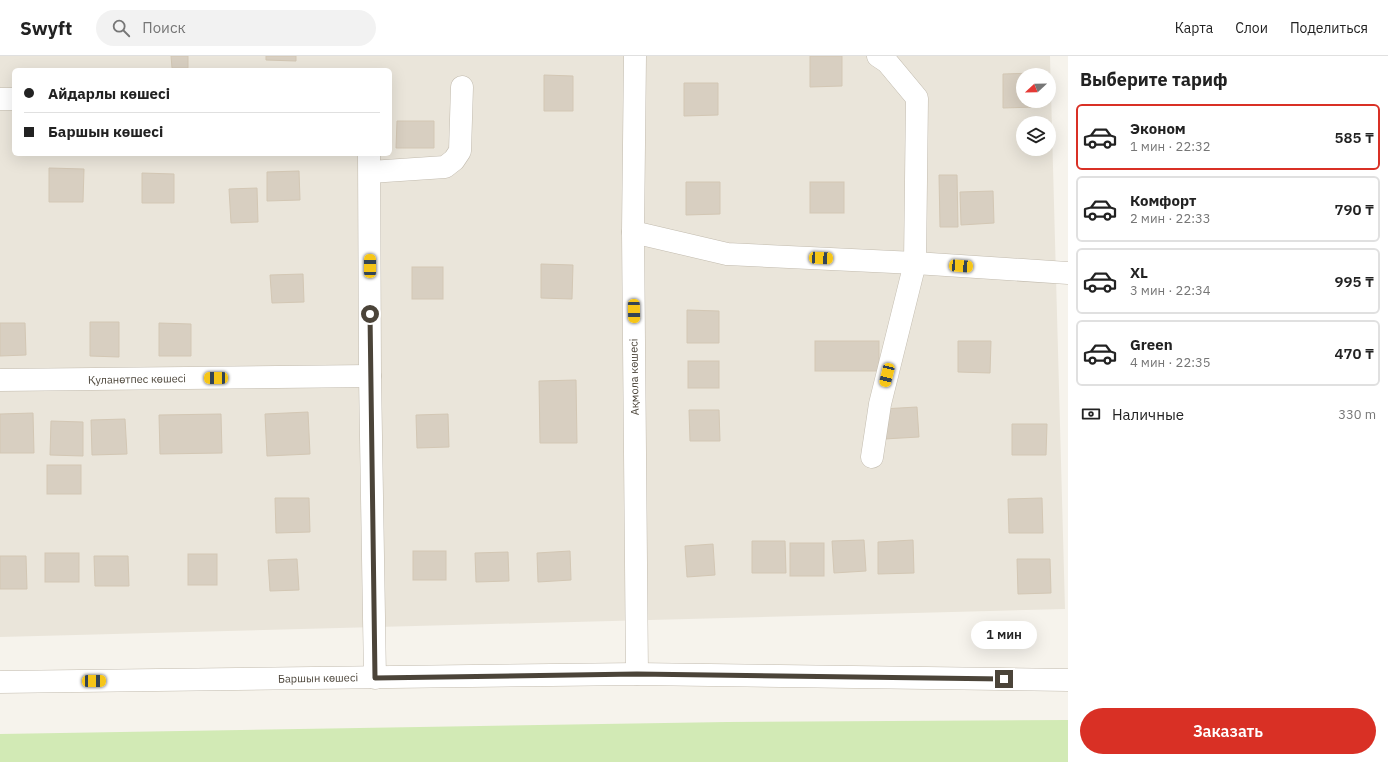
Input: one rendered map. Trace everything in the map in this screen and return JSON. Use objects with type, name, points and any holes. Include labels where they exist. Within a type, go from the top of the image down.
[{"type":"street","name":"Ақмола көшесі","points":[[635,56],[633,232],[637,674]]},
{"type":"street","points":[[872,457],[880,404],[915,263],[917,98],[887,62],[878,56]]},
{"type":"street","points":[[375,678],[370,376],[369,163],[445,167],[454,160],[460,151],[462,87]]},
{"type":"street","points":[[0,99],[12,99]]},
{"type":"street","points":[[633,232],[727,254],[915,263],[1068,273]]},
{"type":"street","name":"Қуланөтпес көшесі","points":[[0,380],[370,376]]},
{"type":"street","name":"Баршын көшесі","points":[[0,682],[637,674],[1068,680]]},
{"type":"shaded area","points":[[0,56],[1050,56],[1050,68],[1016,68],[1016,108],[1051,108],[1052,116],[1016,116],[1016,156],[1053,156],[1065,609],[0,637]]},
{"type":"green space","points":[[1068,720],[1068,762],[0,762],[0,734],[727,722]]},
{"type":"building","points":[[171,56],[188,56],[188,68],[172,68]]},
{"type":"building","points":[[266,56],[296,56],[296,61],[266,60]]},
{"type":"building","points":[[810,56],[842,56],[842,86],[810,87]]},
{"type":"building","points":[[1003,74],[1016,74],[1016,108],[1003,108]]},
{"type":"building","points":[[544,75],[573,76],[573,111],[544,111]]},
{"type":"building","points":[[684,83],[718,83],[718,115],[684,116]]},
{"type":"building","points":[[397,121],[434,121],[434,148],[396,148]]},
{"type":"building","points":[[49,168],[84,169],[83,202],[49,202]]},
{"type":"building","points":[[299,171],[300,200],[267,201],[267,172]]},
{"type":"building","points":[[142,173],[174,174],[174,203],[142,203]]},
{"type":"building","points":[[939,175],[957,175],[958,227],[940,227]]},
{"type":"building","points":[[686,182],[720,182],[720,214],[686,215]]},
{"type":"building","points":[[810,182],[844,182],[844,213],[810,213]]},
{"type":"building","points":[[257,188],[258,222],[231,223],[229,189]]},
{"type":"building","points":[[993,191],[994,223],[961,225],[960,192]]},
{"type":"building","points":[[541,264],[573,265],[572,299],[541,298]]},
{"type":"building","points":[[412,267],[443,267],[443,299],[412,299]]},
{"type":"building","points":[[303,274],[304,302],[272,303],[270,275]]},
{"type":"building","points":[[687,310],[719,311],[719,343],[687,343]]},
{"type":"building","points":[[90,322],[119,322],[119,357],[90,356]]},
{"type":"building","points":[[0,323],[25,323],[26,355],[0,356]]},
{"type":"building","points":[[159,323],[191,324],[191,356],[159,356]]},
{"type":"building","points":[[815,341],[879,341],[879,371],[815,371]]},
{"type":"building","points":[[958,341],[991,341],[990,373],[958,372]]},
{"type":"building","points":[[688,361],[719,361],[719,388],[688,388]]},
{"type":"building","points":[[576,380],[577,443],[540,443],[539,381]]},
{"type":"building","points":[[917,407],[919,437],[884,439],[882,409]]},
{"type":"building","points":[[689,410],[719,410],[720,441],[690,441]]},
{"type":"building","points":[[308,412],[310,454],[267,456],[265,414]]},
{"type":"building","points":[[33,413],[34,453],[0,453],[0,414]]},
{"type":"building","points":[[221,414],[222,453],[160,454],[159,415]]},
{"type":"building","points":[[448,414],[449,447],[417,448],[416,415]]},
{"type":"building","points":[[125,419],[127,454],[92,455],[91,420]]},
{"type":"building","points":[[51,421],[83,422],[83,456],[50,455]]},
{"type":"building","points":[[1012,424],[1047,424],[1046,455],[1012,455]]},
{"type":"building","points":[[47,465],[81,465],[81,494],[47,494]]},
{"type":"building","points":[[275,498],[309,498],[310,532],[276,533]]},
{"type":"building","points":[[1042,498],[1043,533],[1009,533],[1008,499]]},
{"type":"building","points":[[864,540],[866,571],[834,573],[832,541]]},
{"type":"building","points":[[913,540],[914,573],[878,574],[878,542]]},
{"type":"building","points":[[752,541],[785,541],[786,573],[752,573]]},
{"type":"building","points":[[790,543],[824,543],[824,576],[790,576]]},
{"type":"building","points":[[713,544],[715,575],[687,577],[685,546]]},
{"type":"building","points":[[413,551],[446,551],[446,580],[413,580]]},
{"type":"building","points":[[570,551],[571,580],[538,582],[537,553]]},
{"type":"building","points":[[508,552],[509,581],[476,582],[475,553]]},
{"type":"building","points":[[45,553],[79,553],[79,582],[45,582]]},
{"type":"building","points":[[188,554],[217,554],[217,585],[188,585]]},
{"type":"building","points":[[0,556],[26,556],[27,589],[0,589]]},
{"type":"building","points":[[94,556],[128,556],[129,586],[95,586]]},
{"type":"building","points":[[297,559],[299,590],[270,591],[268,560]]},
{"type":"building","points":[[1017,559],[1050,559],[1051,593],[1018,594]]},
{"type":"route","points":[[370,314],[375,678],[637,674],[1004,679]]}]
